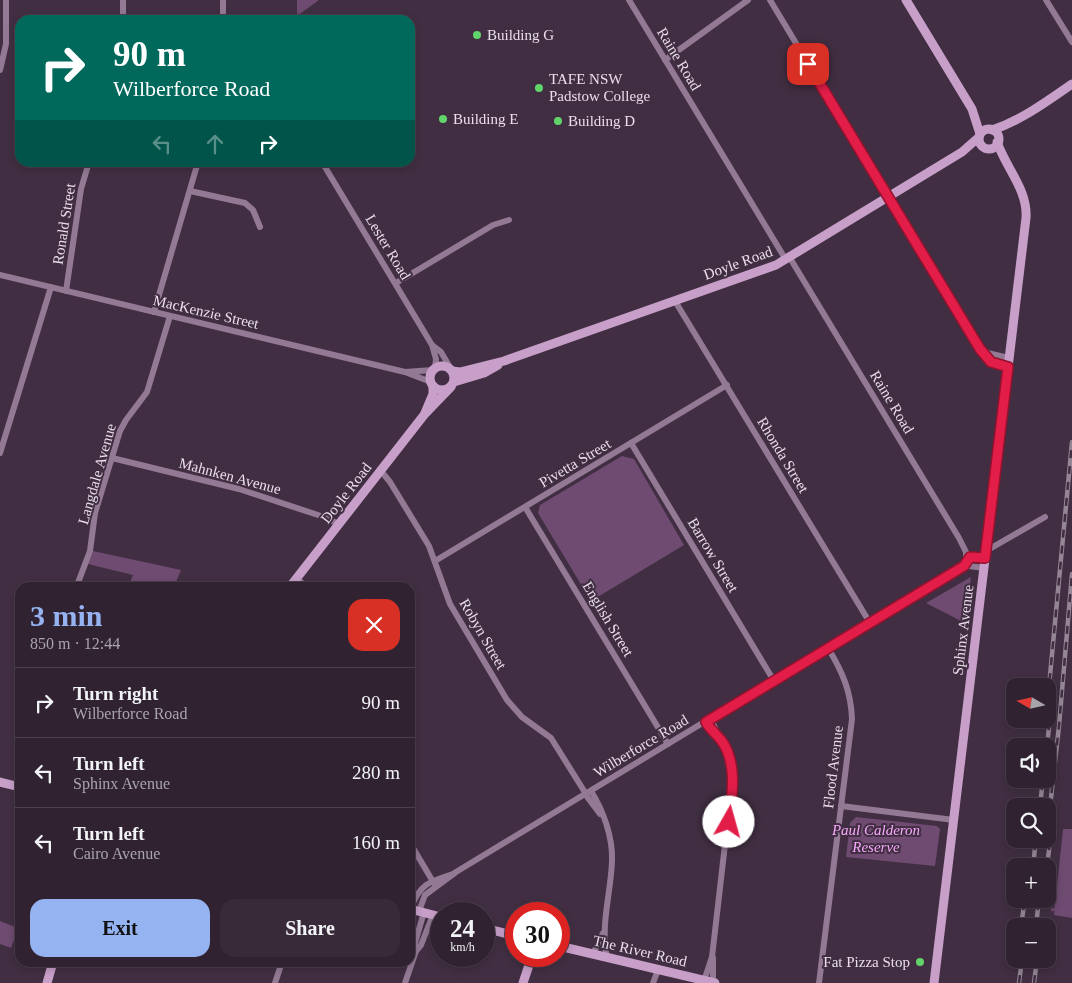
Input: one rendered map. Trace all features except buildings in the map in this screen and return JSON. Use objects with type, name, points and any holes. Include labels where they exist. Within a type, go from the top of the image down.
[{"type":"street","points":[[0,70],[6,44],[6,0]]},
{"type":"street","points":[[123,0],[123,15]]},
{"type":"street","points":[[223,0],[223,15]]},
{"type":"street","name":"Raine Road","points":[[629,0],[959,538],[966,552],[966,562]]},
{"type":"street","points":[[665,60],[748,0]]},
{"type":"street","points":[[770,0],[982,352],[1008,363]]},
{"type":"street","points":[[906,0],[972,109],[997,135],[998,141]]},
{"type":"street","points":[[1046,0],[1072,42]]},
{"type":"street","points":[[1053,99],[1072,84]]},
{"type":"street","points":[[980,135],[985,130],[991,130],[1014,122],[1053,99],[1072,91]]},
{"type":"street","points":[[972,109],[981,144],[985,148],[994,147],[1014,122]]},
{"type":"street","name":"Doyle Road","points":[[451,370],[463,371],[504,361],[770,268],[788,259],[962,152],[980,135]]},
{"type":"street","name":"Sphinx Avenue","points":[[934,983],[1026,212],[1024,196],[1006,165],[998,141]]},
{"type":"street","name":"Doyle Road","points":[[962,152],[985,148]]},
{"type":"street","name":"Sphinx Avenue","points":[[985,148],[1006,165]]},
{"type":"street","name":"Ronald Street","points":[[66,291],[80,195],[88,167]]},
{"type":"street","points":[[154,312],[197,167]]},
{"type":"street","name":"Lester Road","points":[[325,167],[432,345],[436,359],[434,369]]},
{"type":"street","points":[[190,191],[245,203],[253,210],[260,227]]},
{"type":"street","points":[[396,283],[492,224],[509,220]]},
{"type":"street","name":"MacKenzie Street","points":[[0,275],[406,372],[432,384]]},
{"type":"street","points":[[0,453],[51,287]]},
{"type":"street","name":"Rhonda Street","points":[[675,301],[870,623]]},
{"type":"street","name":"Langdale Avenue","points":[[78,582],[90,551],[95,513],[122,425],[147,392],[170,316]]},
{"type":"street","name":"Lester Road","points":[[432,345],[441,352],[451,370]]},
{"type":"street","name":"Doyle Road","points":[[294,582],[424,416],[452,384],[484,372],[504,361]]},
{"type":"street","points":[[443,366],[451,370],[452,384],[442,390],[432,384],[430,377],[434,369],[443,366]]},
{"type":"street","name":"MacKenzie Street","points":[[406,372],[434,369]]},
{"type":"street","name":"Doyle Road","points":[[424,416],[433,394],[432,384]]},
{"type":"street","name":"Pivetta Street","points":[[435,561],[727,385]]},
{"type":"street","name":"Barrow Street","points":[[631,443],[774,680]]},
{"type":"street","name":"Mahnken Avenue","points":[[112,458],[239,489],[321,516],[338,524]]},
{"type":"street","name":"Robyn Street","points":[[381,471],[390,482],[419,530],[435,561],[450,604],[507,700],[522,717],[551,738],[601,815],[609,836],[612,854],[605,929]]},
{"type":"street","name":"English Street","points":[[525,507],[668,744]]},
{"type":"street","name":"Wilberforce Road","points":[[423,912],[424,897],[456,872],[964,566],[971,557],[985,554],[1045,516]]},
{"type":"street","points":[[966,562],[969,566],[984,568]]},
{"type":"street","points":[[297,578],[301,582]]},
{"type":"street","name":"Flood Avenue","points":[[819,983],[842,806],[852,709],[846,680],[828,648]]},
{"type":"street","points":[[708,720],[720,740],[729,762],[732,784],[712,957],[711,982]]},
{"type":"street","points":[[0,782],[15,786]]},
{"type":"street","points":[[842,806],[954,820]]},
{"type":"street","points":[[415,851],[437,888]]},
{"type":"street","name":"Wilberforce Road","points":[[423,912],[418,891],[433,881],[456,872]]},
{"type":"street","points":[[415,954],[423,912]]},
{"type":"street","points":[[593,954],[605,929]]},
{"type":"street","points":[[605,929],[606,958]]},
{"type":"street","name":"The River Road","points":[[570,949],[711,982]]},
{"type":"street","points":[[275,983],[280,967]]},
{"type":"street","points":[[405,983],[410,967]]},
{"type":"street","points":[[523,983],[528,967]]},
{"type":"street","points":[[653,983],[658,970]]},
{"type":"street","points":[[43,983],[48,978]]},
{"type":"green space","points":[[297,0],[319,0],[298,15]]},
{"type":"green space","points":[[622,456],[634,459],[684,545],[591,601],[538,513],[540,505]]},
{"type":"green space","points":[[93,551],[181,570],[176,582],[130,582],[133,575],[88,564]]},
{"type":"green space","points":[[971,577],[965,623],[926,603]]},
{"type":"green space","name":"Paul Calderon Reserve","points":[[856,817],[937,826],[940,829],[935,866],[846,857],[850,823]]},
{"type":"green space","points":[[1063,829],[1072,829],[1072,918],[1054,915]]},
{"type":"green space","points":[[0,921],[15,927],[15,937],[11,948],[0,944]]},
{"type":"waterway","points":[[1052,910],[1072,903]]},
{"type":"railway","points":[[1050,678],[1072,442]]},
{"type":"railway","points":[[1051,798],[1072,574]]},
{"type":"railway","points":[[1048,738],[1049,728]]},
{"type":"railway","points":[[1041,798],[1042,788]]},
{"type":"railway","points":[[1034,858],[1035,848]]},
{"type":"railway","points":[[1048,858],[1049,848]]},
{"type":"railway","points":[[1022,918],[1024,908]]},
{"type":"railway","points":[[1037,918],[1038,908]]},
{"type":"railway","points":[[1019,983],[1021,968]]},
{"type":"railway","points":[[1034,983],[1036,968]]},
{"type":"place","name":"Building G","points":[[477,35]]},
{"type":"place","name":"TAFE NSW Padstow College","points":[[539,88]]},
{"type":"place","name":"Building E","points":[[443,119]]},
{"type":"place","name":"Building D","points":[[558,121]]},
{"type":"place","name":"Fat Pizza Stop","points":[[920,962]]},
{"type":"route","points":[[729,822],[732,796],[729,762],[720,740],[714,735],[706,722],[964,566],[970,557],[985,558],[1008,367],[997,365],[985,357],[808,64]]}]
